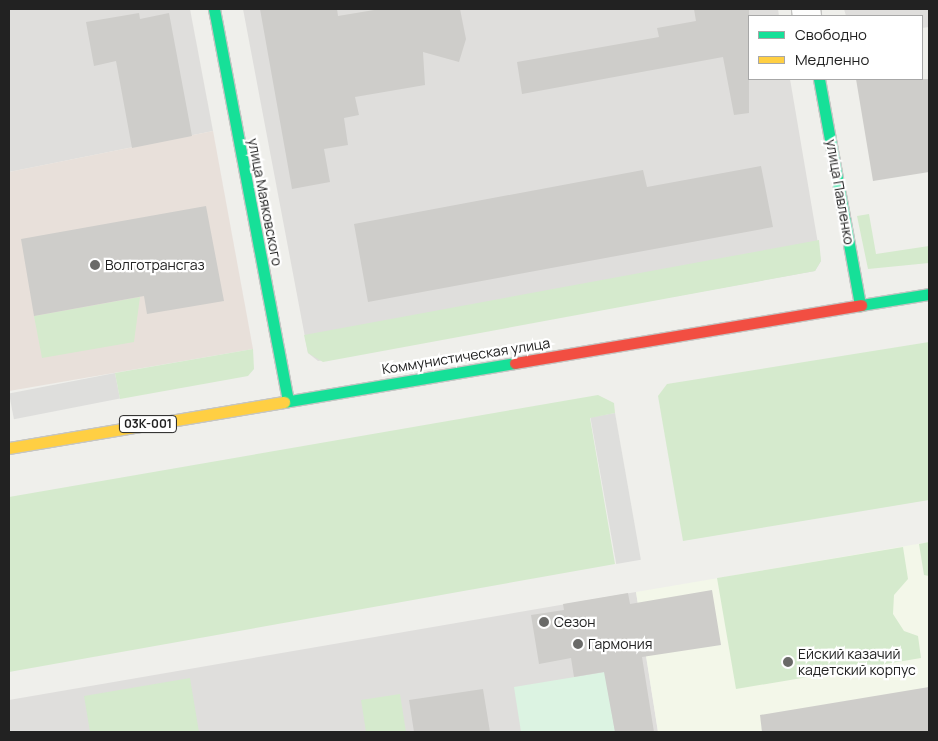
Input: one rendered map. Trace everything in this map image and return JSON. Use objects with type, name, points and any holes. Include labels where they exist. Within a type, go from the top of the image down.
[{"type":"main road","name":"улица Маяковского","points":[[214,9],[288,401]]},
{"type":"main road","name":"улица Павленко","points":[[819,80],[860,305]]},
{"type":"main road","name":"Коммунистическая улица","points":[[9,448],[929,294]]},
{"type":"shaded area","points":[[9,9],[190,9],[213,131],[9,172]]},
{"type":"shaded area","points":[[243,9],[778,9],[779,15],[748,15],[748,80],[790,80],[821,261],[815,271],[318,361],[308,353]]},
{"type":"shaded area","points":[[844,9],[929,9],[929,27],[923,28],[923,15],[846,15]]},
{"type":"shaded area","points":[[213,131],[253,349],[9,391],[9,172]]},
{"type":"shaded area","points":[[115,373],[120,399],[14,419],[9,394]]},
{"type":"shaded area","points":[[615,413],[641,560],[616,564],[590,417]]},
{"type":"shaded area","name":"Ейский казачий кадетский корпус","points":[[929,542],[929,732],[658,732],[636,592]]},
{"type":"shaded area","points":[[636,592],[658,732],[9,732],[9,700]]},
{"type":"green space","points":[[869,214],[876,254],[929,246],[929,263],[868,269],[857,216]]},
{"type":"green space","points":[[819,240],[821,261],[815,271],[323,362],[308,353],[304,335]]},
{"type":"green space","points":[[140,297],[134,342],[42,358],[34,316]]},
{"type":"green space","points":[[929,342],[929,500],[683,541],[658,396],[667,384]]},
{"type":"green space","points":[[253,349],[254,369],[248,376],[120,399],[115,373]]},
{"type":"green space","points":[[598,395],[614,403],[615,413],[590,418],[615,564],[9,672],[9,497]]},
{"type":"green space","points":[[929,542],[929,576],[924,575],[919,544]]},
{"type":"green space","points":[[903,547],[908,579],[894,595],[893,614],[904,631],[918,636],[921,658],[736,689],[717,578]]},
{"type":"green space","points":[[605,672],[615,732],[521,732],[514,687]]},
{"type":"green space","points":[[190,678],[199,732],[90,732],[84,696]]},
{"type":"green space","points":[[400,694],[406,732],[366,732],[361,700]]},
{"type":"building","points":[[260,9],[337,9],[338,16],[380,9],[460,9],[466,39],[459,62],[423,52],[425,85],[355,97],[359,115],[344,118],[348,145],[324,149],[330,182],[292,189]]},
{"type":"building","points":[[694,9],[749,9],[749,113],[734,115],[723,57],[522,94],[517,62],[659,37],[657,28],[696,21]]},
{"type":"building","points":[[139,13],[140,19],[169,13],[192,136],[132,148],[116,61],[94,66],[86,22]]},
{"type":"building","points":[[929,79],[929,172],[873,181],[856,80]]},
{"type":"building","points":[[761,166],[773,227],[368,302],[354,224],[643,170],[647,187]]},
{"type":"building","name":"Волготрансгаз","points":[[206,206],[224,301],[147,314],[144,296],[34,316],[21,239]]},
{"type":"building","points":[[712,590],[721,645],[642,657],[654,732],[615,732],[604,672],[574,677],[571,658],[539,664],[531,615],[564,610],[563,604],[628,593],[630,604]]},
{"type":"building","points":[[929,687],[929,732],[762,732],[760,715]]},
{"type":"building","points":[[483,689],[490,732],[414,732],[409,700]]},
{"type":"traffic: fast","points":[[214,9],[288,401]]},
{"type":"traffic: fast","points":[[819,80],[860,305]]},
{"type":"traffic: fast","points":[[861,305],[929,294]]},
{"type":"traffic: fast","points":[[284,402],[515,363]]},
{"type":"traffic: slow","points":[[9,448],[284,402]]},
{"type":"traffic: jam","points":[[515,363],[861,305]]},
{"type":"place","name":"Волготрансгаз","points":[[95,265]]},
{"type":"place","name":"Сезон","points":[[544,622]]},
{"type":"place","name":"Гармония","points":[[578,644]]},
{"type":"place","name":"Ейский казачий кадетский корпус","points":[[788,662]]}]
